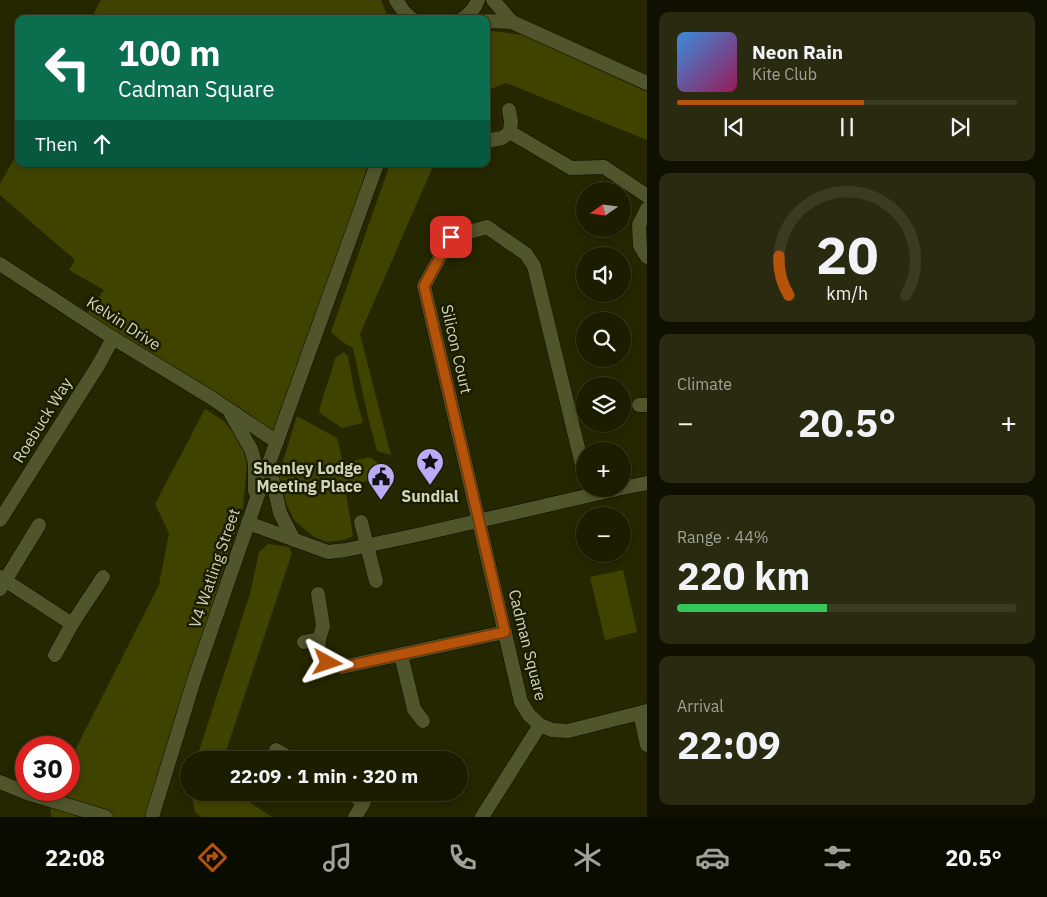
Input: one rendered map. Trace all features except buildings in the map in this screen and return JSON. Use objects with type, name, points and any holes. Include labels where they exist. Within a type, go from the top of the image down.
[{"type":"street","points":[[468,15],[478,0]]},
{"type":"street","points":[[494,0],[512,22]]},
{"type":"street","points":[[397,2],[400,15]]},
{"type":"street","points":[[397,2],[407,15]]},
{"type":"street","points":[[490,21],[512,22],[647,83]]},
{"type":"street","points":[[490,140],[502,138],[510,132],[509,110]]},
{"type":"street","points":[[510,132],[571,168],[604,167],[647,196]]},
{"type":"street","name":"V4 Watling Street","points":[[152,817],[195,676],[376,167]]},
{"type":"street","points":[[647,209],[639,225],[640,246],[647,257]]},
{"type":"street","name":"Silicon Court","points":[[479,520],[424,286],[451,237],[487,227],[526,254],[534,266],[577,442]]},
{"type":"street","name":"Kelvin Drive","points":[[0,264],[113,338],[210,397],[277,442]]},
{"type":"street","name":"Roebuck Way","points":[[0,520],[113,338]]},
{"type":"street","name":"Kelvin Drive","points":[[229,410],[251,449],[255,463],[256,502]]},
{"type":"street","points":[[269,464],[280,513],[294,540]]},
{"type":"street","points":[[631,486],[647,483]]},
{"type":"street","points":[[248,523],[328,552],[367,546],[576,495]]},
{"type":"street","name":"Cadman Square","points":[[479,520],[522,702],[529,715],[540,725],[552,730],[568,730],[644,712]]},
{"type":"street","points":[[361,522],[377,580]]},
{"type":"street","points":[[39,525],[2,582],[72,624]]},
{"type":"street","points":[[55,654],[103,577]]},
{"type":"street","points":[[318,594],[323,626],[318,652],[328,663],[342,667],[505,632]]},
{"type":"street","points":[[304,642],[319,639]]},
{"type":"street","points":[[401,655],[414,709],[423,721]]},
{"type":"street","points":[[644,712],[647,745]]},
{"type":"street","points":[[482,817],[540,725]]},
{"type":"street","points":[[0,782],[34,796],[104,817]]},
{"type":"street","points":[[355,817],[369,805],[363,801]]},
{"type":"shaded area","points":[[101,0],[381,0],[387,15],[93,15]]},
{"type":"shaded area","points":[[490,32],[522,35],[647,92],[647,140],[506,83],[490,89]]},
{"type":"shaded area","points":[[15,157],[15,167],[367,167],[316,333],[277,442],[84,318],[104,290],[69,270],[75,260],[0,195],[0,184]]},
{"type":"shaded area","points":[[389,167],[433,167],[360,334],[391,455],[377,451],[353,348],[331,332]]},
{"type":"shaded area","points":[[344,352],[348,356],[363,423],[342,428],[319,412],[335,358]]},
{"type":"shaded area","points":[[205,409],[224,421],[243,450],[247,465],[243,507],[212,605],[151,817],[51,817],[50,801],[80,801],[80,740],[159,585],[169,533],[155,504]]},
{"type":"shaded area","points":[[297,416],[337,438],[343,463],[370,457],[386,469],[388,475],[345,487],[353,536],[344,540],[327,542],[314,537],[295,521],[287,506],[279,474]]},
{"type":"shaded area","points":[[268,544],[289,547],[292,553],[226,751],[199,751],[250,594],[259,552]]},
{"type":"shaded area","points":[[623,570],[637,632],[605,640],[590,577]]},
{"type":"shaded area","points":[[193,801],[247,801],[272,817],[201,817],[195,812]]},
{"type":"place","name":"Sundial","points":[[430,486]]},
{"type":"place","name":"Shenley Lodge Meeting Place","points":[[381,501]]},
{"type":"route","points":[[328,663],[342,667],[505,632],[424,286],[451,237]]}]
